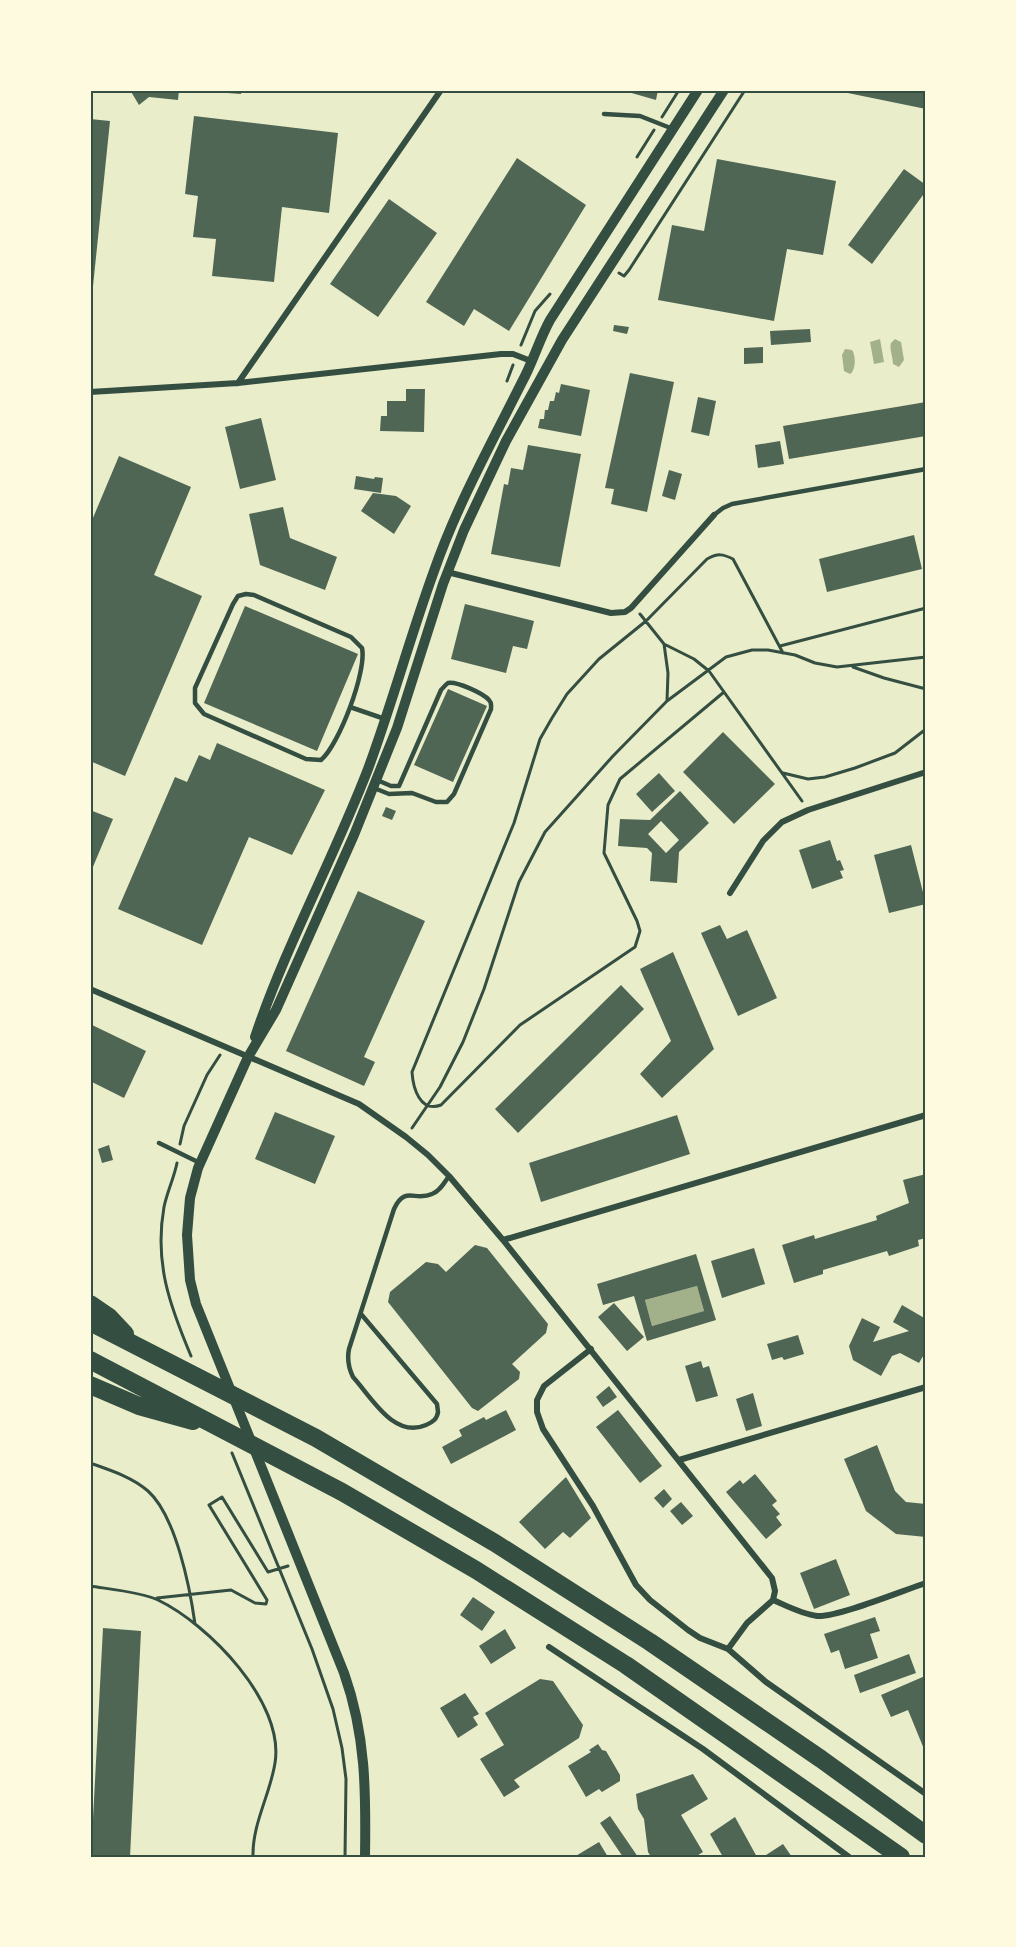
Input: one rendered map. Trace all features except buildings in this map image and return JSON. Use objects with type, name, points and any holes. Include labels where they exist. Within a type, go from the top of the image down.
[{"type":"highway","points":[[90,1304],[116,1324],[132,1342]]},
{"type":"highway","points":[[90,1322],[316,1438],[495,1543],[659,1648],[821,1759],[926,1835]]},
{"type":"highway","points":[[90,1360],[398,1523],[583,1637],[717,1727],[901,1857]]},
{"type":"highway","points":[[90,1385],[149,1410],[218,1427]]},
{"type":"street","points":[[238,383],[441,90]]},
{"type":"street","points":[[365,1857],[366,1775],[358,1720],[344,1673],[202,1321],[189,1280],[187,1247],[190,1198],[200,1163],[248,1057],[270,997],[355,802],[386,719],[431,579],[451,526],[550,320],[698,90]]},
{"type":"street","points":[[248,1057],[276,1010],[375,784],[408,695],[447,572],[503,447],[562,340],[724,90]]},
{"type":"street","points":[[90,392],[238,383],[510,353],[531,361]]},
{"type":"street","points":[[447,572],[611,613],[625,612],[634,605],[714,515]]},
{"type":"street","points":[[730,893],[771,831],[782,822],[808,810],[926,772]]},
{"type":"street","points":[[90,989],[359,1104],[406,1137],[449,1176],[591,1349],[772,1578],[776,1591],[773,1600],[747,1623],[728,1649]]},
{"type":"street","points":[[503,1240],[926,1114]]},
{"type":"street","points":[[591,1349],[549,1380],[542,1389],[536,1406],[540,1423],[593,1506],[633,1580],[650,1600],[688,1630],[700,1638],[728,1649],[766,1682],[926,1794]]},
{"type":"street","points":[[679,1460],[926,1387]]},
{"type":"street","points":[[773,1600],[809,1615],[822,1617],[926,1583]]},
{"type":"street","points":[[549,1647],[703,1749],[849,1857]]},
{"type":"lane","points":[[604,114],[640,116],[673,129]]},
{"type":"lane","points":[[714,515],[732,504],[926,469]]},
{"type":"lane","points":[[254,595],[355,639],[362,648],[363,660],[350,707],[331,749],[325,757],[317,760],[306,759],[201,712],[194,699],[195,688],[238,596],[254,595]]},
{"type":"lane","points":[[449,683],[461,685],[489,699],[491,709],[454,794],[447,802],[440,803],[412,794],[389,795],[375,784],[399,786],[445,685],[449,683]]},
{"type":"lane","points":[[350,707],[386,719]]},
{"type":"lane","points":[[159,1143],[200,1163]]},
{"type":"lane","points":[[361,1314],[436,1404],[438,1416],[433,1422],[415,1429],[396,1424],[353,1377],[348,1365],[348,1353],[398,1201],[408,1195],[426,1197],[434,1193],[449,1176]]},
{"type":"path","points":[[624,276],[746,90]]},
{"type":"path","points":[[525,336],[535,311],[554,290]]},
{"type":"path","points":[[724,692],[620,778],[608,805],[604,853],[638,921],[640,931],[635,947],[607,968],[520,1024],[441,1105],[433,1108],[427,1106],[418,1097],[413,1084],[412,1072],[513,823],[540,739],[567,694],[599,658],[646,621],[707,559],[715,554],[724,554],[733,560],[783,652]]},
{"type":"path","points":[[634,605],[664,644],[694,659],[709,671],[808,810]]},
{"type":"path","points":[[780,646],[926,608]]},
{"type":"path","points":[[664,644],[668,673],[667,701]]},
{"type":"path","points":[[406,1137],[440,1087],[463,1042],[484,989],[519,882],[545,832],[613,756],[667,701],[726,657],[752,650],[783,652],[837,668],[926,657]]},
{"type":"path","points":[[851,666],[926,689]]},
{"type":"path","points":[[781,773],[808,779],[825,777],[855,768],[895,753],[926,729]]},
{"type":"path","points":[[184,1126],[207,1074],[217,1060]]},
{"type":"path","points":[[161,1254],[164,1208],[173,1179]]},
{"type":"path","points":[[90,1463],[134,1482],[157,1501],[171,1528],[191,1594],[195,1624]]},
{"type":"path","points":[[90,1586],[156,1598],[231,1590],[255,1603],[266,1604],[267,1600],[209,1505],[222,1497],[268,1572],[279,1568],[324,1681],[340,1734],[345,1779],[345,1857]]},
{"type":"path","points":[[156,1598],[195,1624],[241,1669],[256,1689],[270,1718],[275,1742],[275,1762],[255,1830],[253,1857]]},
{"type":"shaded area","points":[[880,339],[884,362],[874,364],[870,342]]},
{"type":"shaded area","points":[[895,339],[901,342],[904,360],[899,367],[893,364],[891,350],[891,343]]},
{"type":"shaded area","points":[[845,349],[852,350],[854,355],[855,362],[850,374],[844,371],[842,355]]},
{"type":"shaded area","points":[[697,1286],[704,1311],[652,1326],[645,1300]]}]
